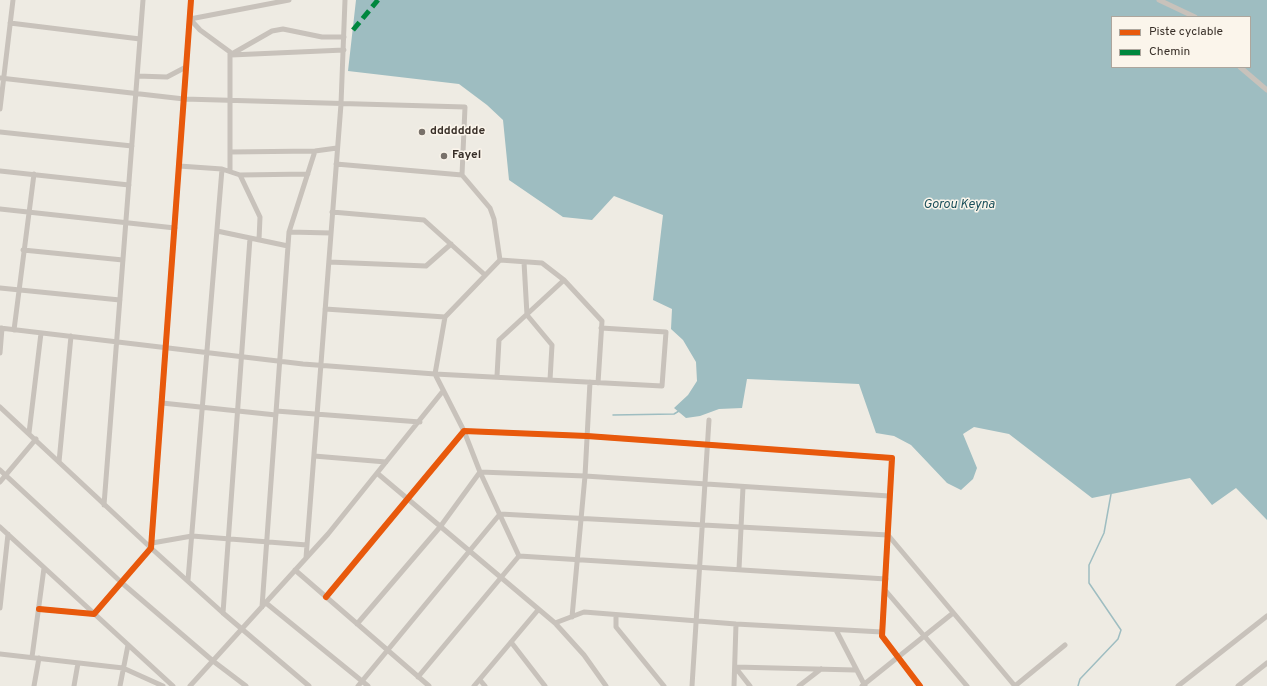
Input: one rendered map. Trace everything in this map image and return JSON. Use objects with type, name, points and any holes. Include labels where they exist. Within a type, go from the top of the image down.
[{"type":"street","points":[[0,109],[2,79],[13,0]]},
{"type":"street","points":[[104,505],[143,0]]},
{"type":"street","points":[[94,614],[152,546],[191,0]]},
{"type":"street","points":[[190,19],[289,0]]},
{"type":"street","points":[[306,558],[341,104],[345,0]]},
{"type":"street","points":[[1159,0],[1193,16]]},
{"type":"street","points":[[190,19],[200,30],[230,52],[230,171]]},
{"type":"street","points":[[10,23],[140,38]]},
{"type":"street","points":[[230,55],[272,30],[283,29],[322,37],[344,37]]},
{"type":"street","points":[[230,55],[344,50]]},
{"type":"street","points":[[137,76],[168,77],[186,67]]},
{"type":"street","points":[[1241,68],[1267,90]]},
{"type":"street","points":[[2,79],[184,99],[465,106],[462,175],[490,208],[494,219],[500,260]]},
{"type":"street","points":[[0,132],[132,146]]},
{"type":"street","points":[[230,152],[315,151],[337,148]]},
{"type":"street","points":[[262,608],[289,232],[315,151]]},
{"type":"street","points":[[336,164],[462,175]]},
{"type":"street","points":[[179,166],[222,169],[240,175],[308,174]]},
{"type":"street","points":[[188,580],[222,169]]},
{"type":"street","points":[[0,171],[129,184]]},
{"type":"street","points":[[14,330],[23,250],[34,174]]},
{"type":"street","points":[[240,175],[260,217],[259,240]]},
{"type":"street","points":[[0,209],[126,224],[175,228]]},
{"type":"street","points":[[332,212],[424,220],[485,275]]},
{"type":"street","points":[[217,231],[288,246]]},
{"type":"street","points":[[289,232],[331,233]]},
{"type":"street","points":[[223,613],[250,238]]},
{"type":"street","points":[[329,262],[426,266],[450,244]]},
{"type":"street","points":[[23,250],[123,260]]},
{"type":"street","points":[[519,556],[480,472],[464,431],[435,374],[445,317],[500,260],[542,263],[564,280],[602,321],[598,383]]},
{"type":"street","points":[[524,262],[527,315],[552,345],[550,380]]},
{"type":"street","points":[[497,376],[499,340],[564,280]]},
{"type":"street","points":[[0,288],[120,300]]},
{"type":"street","points":[[325,309],[445,317]]},
{"type":"street","points":[[0,353],[1,328],[321,366],[435,374],[497,376],[662,386],[666,332],[602,328]]},
{"type":"street","points":[[29,433],[41,333]]},
{"type":"street","points":[[59,462],[71,336]]},
{"type":"street","points":[[572,617],[582,517],[590,382]]},
{"type":"street","points":[[190,686],[328,534],[420,422],[443,391]]},
{"type":"street","points":[[162,403],[238,411],[317,414],[420,422]]},
{"type":"street","points":[[0,407],[36,439],[104,505],[152,546],[223,613],[309,686]]},
{"type":"street","points":[[692,686],[701,567],[709,420]]},
{"type":"street","points":[[464,431],[587,436],[892,458],[882,636],[920,686]]},
{"type":"street","points":[[326,597],[464,431]]},
{"type":"street","points":[[0,482],[36,439]]},
{"type":"street","points":[[314,456],[386,462]]},
{"type":"street","points":[[0,470],[122,582],[213,661],[246,686]]},
{"type":"street","points":[[480,472],[585,476],[889,496]]},
{"type":"street","points":[[357,624],[440,527],[480,472]]},
{"type":"street","points":[[377,473],[555,623],[584,655],[606,686]]},
{"type":"street","points":[[739,569],[743,487]]},
{"type":"street","points":[[500,514],[582,517],[888,536],[1015,686],[1065,645]]},
{"type":"street","points":[[358,686],[500,514]]},
{"type":"street","points":[[0,527],[172,686]]},
{"type":"street","points":[[0,608],[8,534]]},
{"type":"street","points":[[152,546],[192,536],[307,545]]},
{"type":"street","points":[[519,556],[886,579]]},
{"type":"street","points":[[418,677],[519,556]]},
{"type":"street","points":[[32,657],[44,568]]},
{"type":"street","points":[[295,570],[429,686]]},
{"type":"street","points":[[885,590],[926,636],[967,686]]},
{"type":"street","points":[[266,603],[368,686]]},
{"type":"street","points":[[39,609],[94,614]]},
{"type":"street","points":[[474,686],[538,610]]},
{"type":"street","points":[[555,623],[584,612],[736,624],[882,632]]},
{"type":"street","points":[[836,630],[864,686],[953,613]]},
{"type":"street","points":[[616,615],[616,627],[664,686]]},
{"type":"street","points":[[1178,686],[1267,616]]},
{"type":"street","points":[[734,686],[736,624]]},
{"type":"street","points":[[511,642],[545,686]]},
{"type":"street","points":[[120,686],[128,645]]},
{"type":"street","points":[[0,654],[123,668],[163,686]]},
{"type":"street","points":[[34,686],[39,658]]},
{"type":"street","points":[[74,686],[78,663]]},
{"type":"street","points":[[1238,686],[1267,663]]},
{"type":"street","points":[[735,667],[855,670]]},
{"type":"street","points":[[735,667],[750,686]]},
{"type":"street","points":[[798,686],[820,669]]},
{"type":"street","points":[[480,680],[485,686]]},
{"type":"water","name":"Gorou Keyna","points":[[356,0],[1267,0],[1267,520],[1236,488],[1212,505],[1190,478],[1092,498],[1009,434],[974,427],[963,434],[977,468],[973,479],[961,490],[947,483],[911,445],[894,436],[876,433],[859,384],[747,379],[742,408],[719,409],[700,416],[686,418],[674,408],[688,395],[697,381],[696,362],[683,340],[671,329],[672,309],[653,300],[663,215],[614,196],[592,220],[563,217],[509,180],[503,120],[487,105],[459,84],[348,71]]},
{"type":"waterway","points":[[613,415],[674,414],[679,411]]},
{"type":"waterway","points":[[1078,686],[1080,679],[1118,639],[1121,630],[1089,583],[1089,565],[1104,533],[1111,494]]},
{"type":"marked path","points":[[353,30],[378,0]]},
{"type":"cycle path","points":[[39,609],[94,614],[151,548],[191,0]]},
{"type":"cycle path","points":[[326,597],[464,431],[587,436],[892,458],[882,636],[920,686]]},
{"type":"place","name":"ddddddde","points":[[422,132]]},
{"type":"place","name":"Fayel","points":[[444,156]]}]
